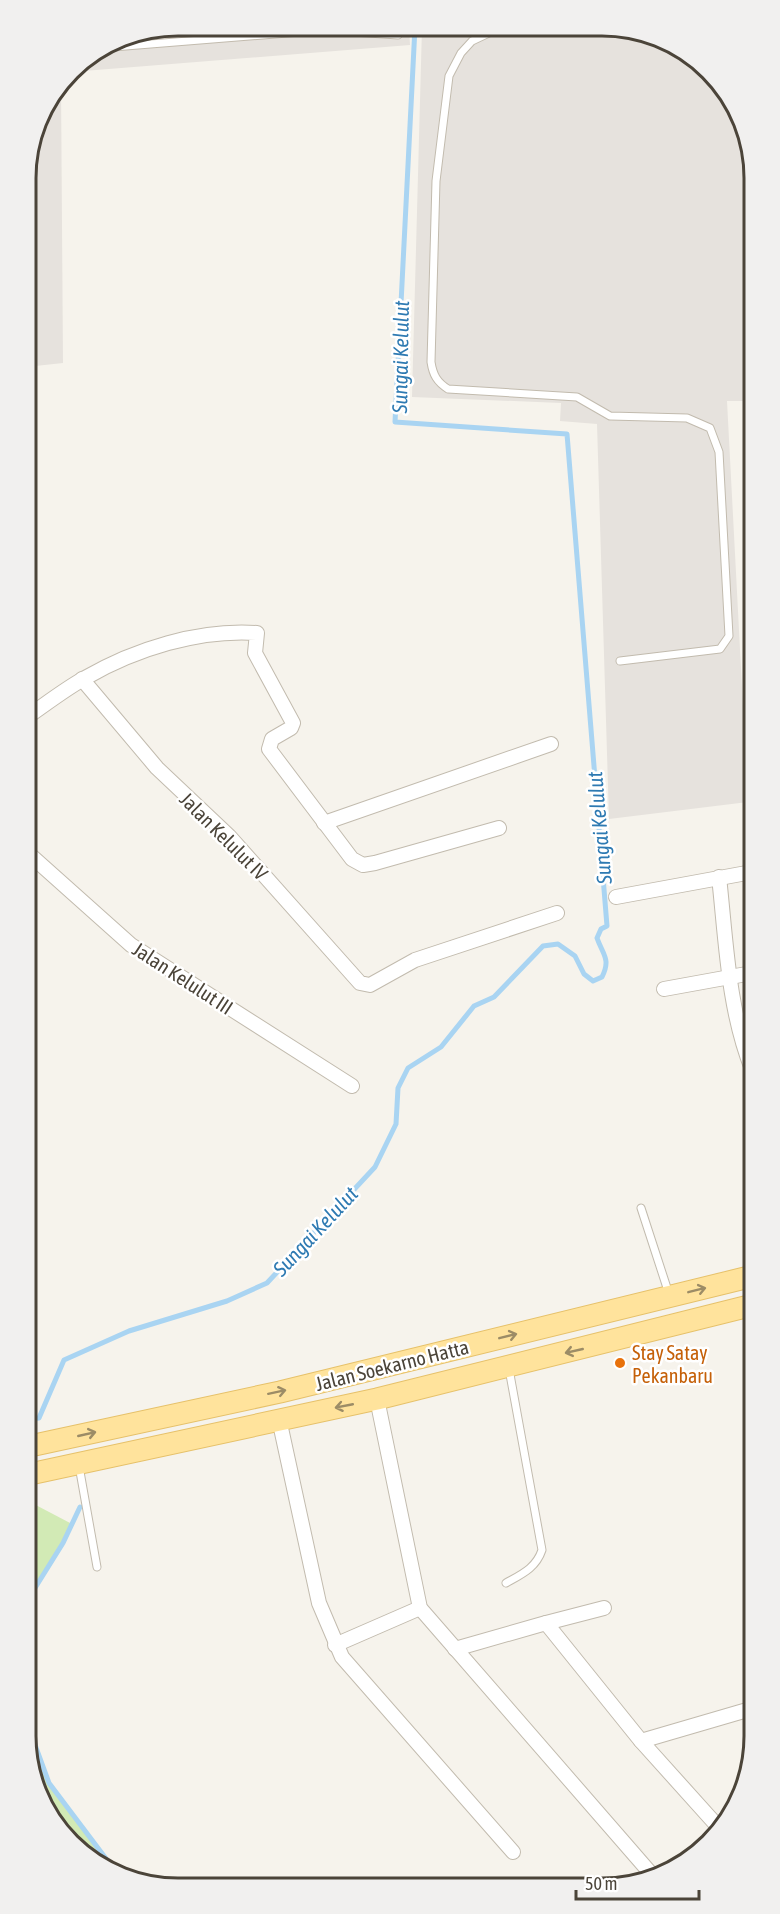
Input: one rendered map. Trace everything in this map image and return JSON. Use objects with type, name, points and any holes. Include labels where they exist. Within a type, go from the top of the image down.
[{"type":"main road","name":"Jalan Soekarno Hatta","points":[[36,1445],[280,1392],[744,1278]]},
{"type":"main road","name":"Jalan Soekarno Hatta","points":[[36,1473],[377,1399],[744,1307]]},
{"type":"main road","points":[[610,1311],[618,1340]]},
{"type":"street","points":[[36,711],[82,679],[172,642],[229,631],[257,633],[255,653],[293,723],[291,728],[272,739],[269,749],[352,859],[363,865],[499,828]]},
{"type":"street","name":"Jalan Kelulut IV","points":[[82,679],[157,768],[229,836],[354,979],[360,983],[370,985],[415,960],[557,913]]},
{"type":"street","points":[[324,823],[551,744]]},
{"type":"street","name":"Jalan Kelulut III","points":[[36,860],[131,945],[352,1086]]},
{"type":"street","points":[[616,897],[744,873]]},
{"type":"street","points":[[719,877],[730,977],[744,1049]]},
{"type":"street","points":[[664,989],[744,974]]},
{"type":"street","points":[[377,1399],[420,1608],[647,1870]]},
{"type":"street","points":[[279,1419],[319,1603],[334,1645],[513,1852]]},
{"type":"street","points":[[334,1645],[420,1608]]},
{"type":"street","points":[[455,1649],[604,1608]]},
{"type":"street","points":[[546,1623],[641,1741],[715,1823]]},
{"type":"street","points":[[641,1741],[744,1711]]},
{"type":"lane","points":[[127,46],[235,36]]},
{"type":"lane","points":[[483,36],[472,41],[461,53],[449,76],[435,181],[431,362],[433,374],[440,384],[448,389],[578,397],[610,416],[687,418],[710,428],[719,452],[729,636],[720,649],[620,661]]},
{"type":"lane","points":[[640,1208],[670,1297]]},
{"type":"lane","points":[[506,1583],[528,1571],[538,1561],[542,1550],[509,1366]]},
{"type":"lane","points":[[79,1462],[97,1567]]},
{"type":"shaded area","points":[[410,36],[410,45],[84,71],[123,47],[159,37]]},
{"type":"shaded area","points":[[422,36],[621,37],[665,51],[689,65],[703,77],[715,91],[733,123],[743,159],[744,401],[727,401],[744,726],[744,802],[609,819],[597,424],[560,421],[561,403],[412,397]]},
{"type":"shaded area","points":[[61,97],[63,363],[36,366],[36,168],[47,123]]},
{"type":"green space","points":[[36,1505],[72,1524],[36,1586]]},
{"type":"green space","points":[[37,1749],[49,1783],[105,1857],[84,1843],[65,1823],[47,1791]]},
{"type":"waterway","name":"Sungai Kelulut","points":[[36,1418],[39,1418],[64,1360],[129,1331],[227,1301],[267,1283],[375,1167],[396,1124],[398,1088],[408,1068],[441,1047],[474,1006],[494,997],[543,946],[558,944],[575,956],[584,974],[593,981],[602,977],[605,971],[606,961],[597,938],[601,929],[607,926],[567,434],[395,422],[415,36]]},
{"type":"waterway","points":[[36,1586],[63,1543],[80,1507]]},
{"type":"waterway","points":[[37,1749],[49,1783],[105,1857]]},
{"type":"place","name":"Stay Satay Pekanbaru","points":[[620,1363]]}]
